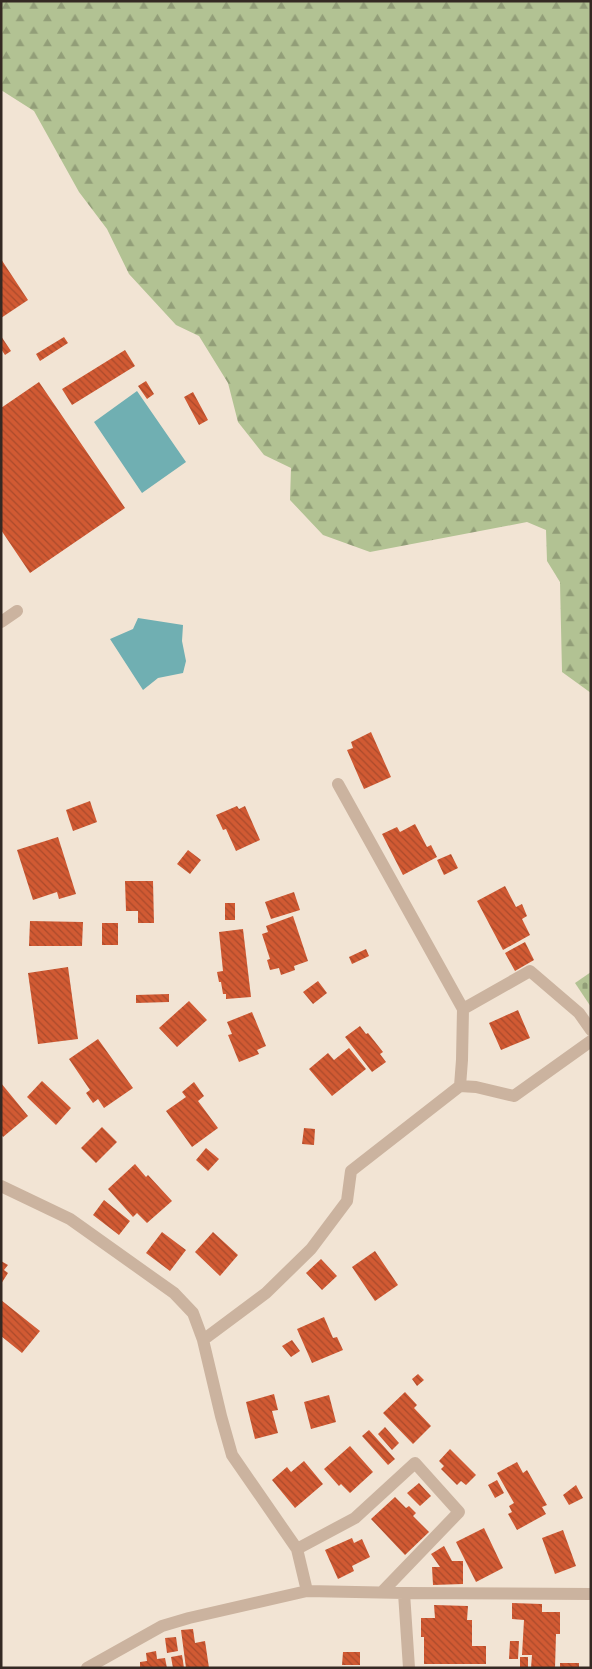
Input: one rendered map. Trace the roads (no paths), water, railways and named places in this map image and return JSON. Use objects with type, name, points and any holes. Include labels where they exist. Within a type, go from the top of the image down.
[{"type":"street","points":[[1,622],[18,611]]},
{"type":"street","points":[[338,784],[463,1008],[460,1086]]},
{"type":"street","points":[[463,1008],[530,971],[579,1013],[591,1030]]},
{"type":"street","points":[[203,1340],[266,1293],[311,1250],[347,1201],[351,1171],[460,1086],[476,1087],[514,1096],[591,1041]]},
{"type":"street","points":[[1,1186],[70,1219],[174,1293],[193,1313],[203,1340],[232,1455],[297,1549],[307,1591]]},
{"type":"street","points":[[297,1549],[355,1518],[414,1463],[459,1512],[382,1592]]},
{"type":"street","points":[[87,1668],[162,1626],[188,1618],[307,1591],[591,1594]]},
{"type":"street","points":[[404,1593],[410,1668]]},
{"type":"water","points":[[137,391],[186,462],[142,493],[94,422]]},
{"type":"water","points":[[138,618],[183,625],[182,641],[186,661],[183,673],[158,678],[143,690],[110,639],[133,629]]}]
